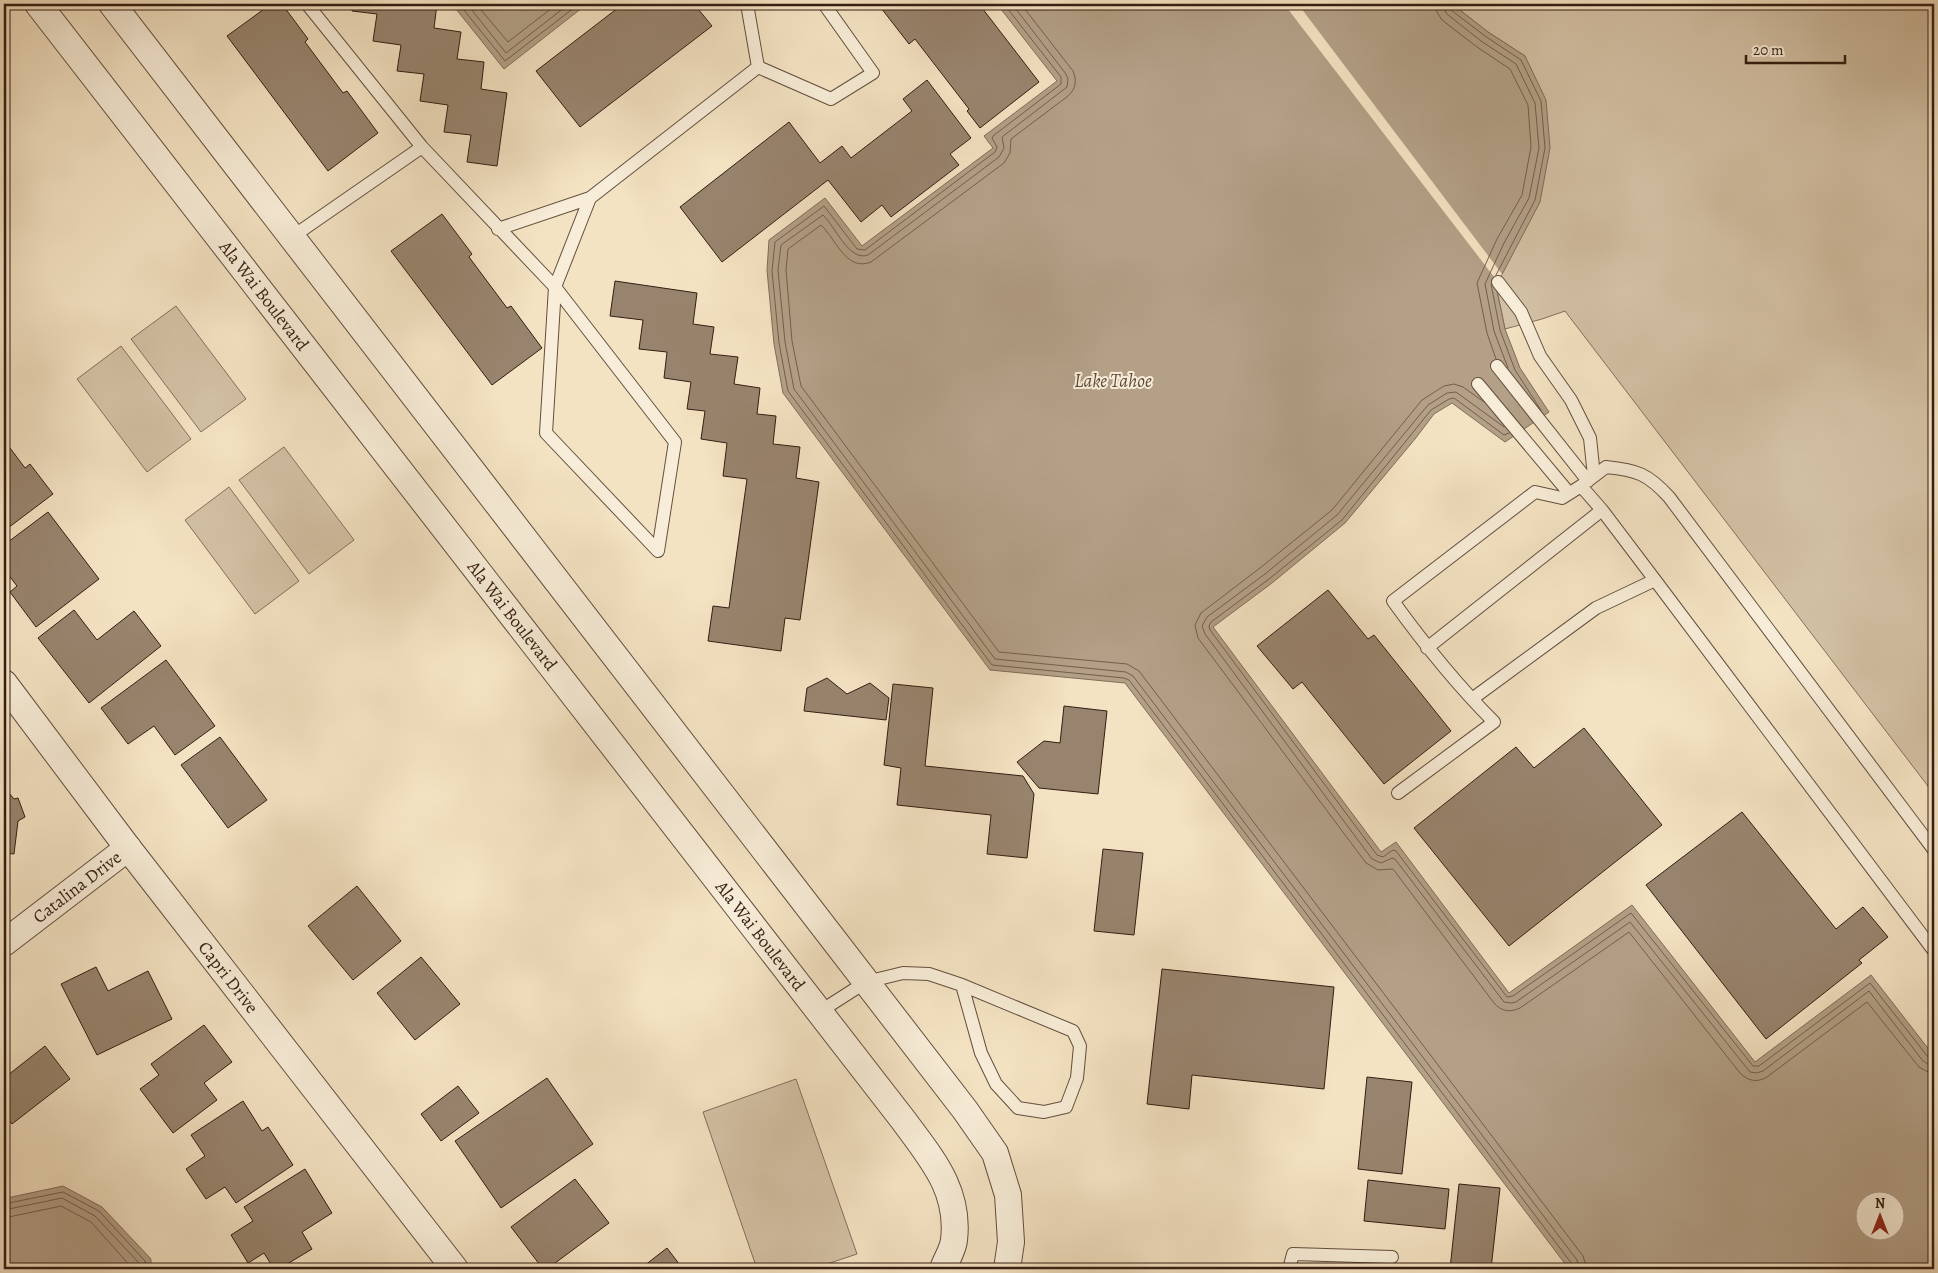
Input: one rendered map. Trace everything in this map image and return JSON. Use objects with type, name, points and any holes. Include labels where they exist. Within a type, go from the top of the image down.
[{"type":"street","name":"Ala Wai Boulevard","points":[[38,4],[939,1168],[954,1208],[954,1242],[943,1269]]},
{"type":"street","points":[[112,4],[965,1110],[995,1154],[1008,1195],[1012,1242],[1007,1269]]},
{"type":"street","name":"Capri Drive","points":[[4,683],[128,848],[455,1269]]},
{"type":"street","name":"Catalina Drive","points":[[4,944],[128,848]]},
{"type":"lane","points":[[307,4],[422,146],[555,288],[675,442],[658,551],[546,433],[555,288],[590,198]]},
{"type":"lane","points":[[747,4],[758,67]]},
{"type":"lane","points":[[758,67],[831,99],[874,73],[824,4]]},
{"type":"lane","points":[[498,229],[590,198],[758,67]]},
{"type":"lane","points":[[292,237],[422,146]]},
{"type":"lane","points":[[1498,282],[1521,312],[1540,356],[1571,400],[1590,438],[1587,481]]},
{"type":"lane","points":[[1497,366],[1587,481],[1602,510],[1934,951]]},
{"type":"lane","points":[[1478,384],[1569,493]]},
{"type":"lane","points":[[1398,793],[1494,722],[1427,648],[1393,601],[1535,492],[1562,498],[1606,468],[1629,469],[1654,480],[1664,492],[1934,850]]},
{"type":"lane","points":[[1427,648],[1602,510]]},
{"type":"lane","points":[[1472,699],[1596,608],[1655,580]]},
{"type":"lane","points":[[819,1012],[866,982],[903,973],[929,974],[962,985],[1073,1031],[1080,1046],[1077,1078],[1066,1107],[1044,1112],[1018,1108],[996,1084],[980,1053],[962,985]]},
{"type":"lane","points":[[1289,1269],[1293,1254],[1392,1257]]},
{"type":"shaded area","points":[[1452,4],[1934,4],[1934,794],[1565,311],[1505,329],[1496,286],[1514,248],[1525,56],[1488,32]]},
{"type":"shaded area","points":[[176,306],[246,399],[201,432],[131,339]]},
{"type":"shaded area","points":[[121,346],[191,439],[147,472],[77,379]]},
{"type":"shaded area","points":[[284,447],[354,540],[309,574],[239,480]]},
{"type":"shaded area","points":[[229,487],[299,581],[255,614],[185,520]]},
{"type":"shaded area","points":[[796,1079],[857,1254],[812,1269],[757,1269],[703,1112]]},
{"type":"water","points":[[452,4],[587,4],[504,69]]},
{"type":"water","name":"Lake Tahoe","points":[[997,4],[1452,4],[1488,32],[1525,56],[1546,100],[1550,148],[1540,202],[1496,286],[1505,329],[1520,368],[1549,412],[1505,442],[1452,403],[1434,414],[1345,523],[1272,583],[1213,627],[1381,852],[1396,842],[1509,993],[1632,905],[1755,1062],[1871,975],[1934,1056],[1934,1269],[1569,1269],[1125,683],[990,670],[783,393],[774,344],[767,270],[769,240],[825,198],[862,246],[993,148],[984,136],[1057,81]]},
{"type":"water","points":[[63,1186],[102,1207],[151,1259],[151,1269],[4,1269],[4,1200]]},
{"type":"pier","points":[[1284,4],[1298,4],[1502,274],[1498,282]]},
{"type":"building","points":[[271,4],[282,4],[308,39],[305,42],[343,93],[347,91],[378,133],[328,171],[227,36]]},
{"type":"building","points":[[353,4],[437,4],[434,28],[461,32],[457,59],[484,62],[481,89],[507,93],[497,166],[467,162],[471,135],[444,132],[448,105],[420,101],[424,74],[397,71],[401,45],[373,41],[377,14],[352,11]]},
{"type":"building","points":[[623,4],[694,4],[712,26],[580,127],[536,71]]},
{"type":"building","points":[[878,4],[979,4],[1039,82],[980,128],[967,111],[969,109],[915,39],[909,44]]},
{"type":"building","points":[[927,80],[971,138],[950,154],[959,165],[891,217],[882,205],[861,222],[828,180],[722,262],[680,207],[789,122],[820,163],[842,146],[851,158],[912,111],[903,99]]},
{"type":"building","points":[[442,214],[472,254],[469,257],[507,308],[511,306],[542,348],[492,385],[391,251]]},
{"type":"building","points":[[615,281],[697,293],[693,324],[714,327],[710,354],[738,357],[734,384],[760,388],[757,414],[776,416],[773,444],[800,447],[796,478],[819,482],[800,620],[785,618],[781,651],[708,641],[713,606],[729,608],[747,479],[723,476],[727,443],[701,439],[705,411],[687,409],[691,382],[664,378],[667,352],[639,349],[643,320],[610,316]]},
{"type":"building","points":[[4,440],[25,468],[30,464],[53,494],[4,531]]},
{"type":"building","points":[[48,512],[99,579],[36,627],[10,592],[17,586],[4,569],[4,545]]},
{"type":"building","points":[[1328,590],[1368,639],[1374,635],[1451,731],[1384,784],[1302,682],[1293,689],[1257,646]]},
{"type":"building","points":[[74,610],[97,640],[134,611],[161,646],[89,703],[38,638]]},
{"type":"building","points":[[166,660],[215,726],[175,755],[154,726],[128,744],[101,708]]},
{"type":"building","points":[[827,678],[847,694],[870,683],[889,698],[886,720],[804,711],[807,688]]},
{"type":"building","points":[[893,684],[933,688],[925,766],[1023,776],[1034,794],[1027,858],[987,854],[991,815],[897,805],[901,768],[884,765]]},
{"type":"building","points":[[1064,706],[1107,711],[1098,794],[1039,788],[1017,762],[1044,741],[1060,743]]},
{"type":"building","points":[[1584,728],[1662,825],[1509,946],[1414,828],[1516,747],[1534,768]]},
{"type":"building","points":[[220,737],[267,800],[228,828],[181,765]]},
{"type":"building","points":[[4,787],[14,799],[18,798],[25,817],[18,821],[14,854],[4,853]]},
{"type":"building","points":[[1742,812],[1836,929],[1863,907],[1888,937],[1859,960],[1862,963],[1766,1039],[1646,885]]},
{"type":"building","points":[[1103,849],[1143,853],[1134,935],[1094,931]]},
{"type":"building","points":[[357,886],[401,941],[353,980],[308,926]]},
{"type":"building","points":[[421,957],[460,1004],[415,1040],[377,993]]},
{"type":"building","points":[[96,967],[108,991],[148,971],[172,1019],[97,1055],[61,984]]},
{"type":"building","points":[[1162,969],[1334,987],[1324,1089],[1192,1075],[1189,1109],[1147,1104]]},
{"type":"building","points":[[204,1025],[232,1062],[204,1083],[217,1100],[173,1133],[140,1089],[159,1075],[151,1064]]},
{"type":"building","points":[[45,1046],[70,1079],[12,1124],[4,1114],[4,1070],[8,1075]]},
{"type":"building","points":[[1367,1077],[1412,1082],[1402,1174],[1358,1169]]},
{"type":"building","points":[[547,1078],[593,1144],[501,1208],[455,1141]]},
{"type":"building","points":[[458,1086],[479,1113],[441,1141],[421,1114]]},
{"type":"building","points":[[243,1101],[262,1131],[268,1127],[293,1165],[236,1203],[225,1187],[206,1199],[186,1169],[205,1156],[191,1135]]},
{"type":"building","points":[[305,1169],[332,1213],[302,1232],[312,1249],[279,1269],[274,1269],[264,1253],[248,1263],[231,1235],[253,1221],[244,1207]]},
{"type":"building","points":[[575,1179],[609,1223],[547,1269],[543,1269],[511,1227]]},
{"type":"building","points":[[1368,1180],[1449,1189],[1445,1229],[1364,1221]]},
{"type":"building","points":[[1459,1184],[1500,1188],[1491,1269],[1450,1269]]},
{"type":"building","points":[[667,1248],[683,1269],[640,1269]]},
{"type":"building","points":[[1347,1265],[1385,1269],[1346,1269]]}]
